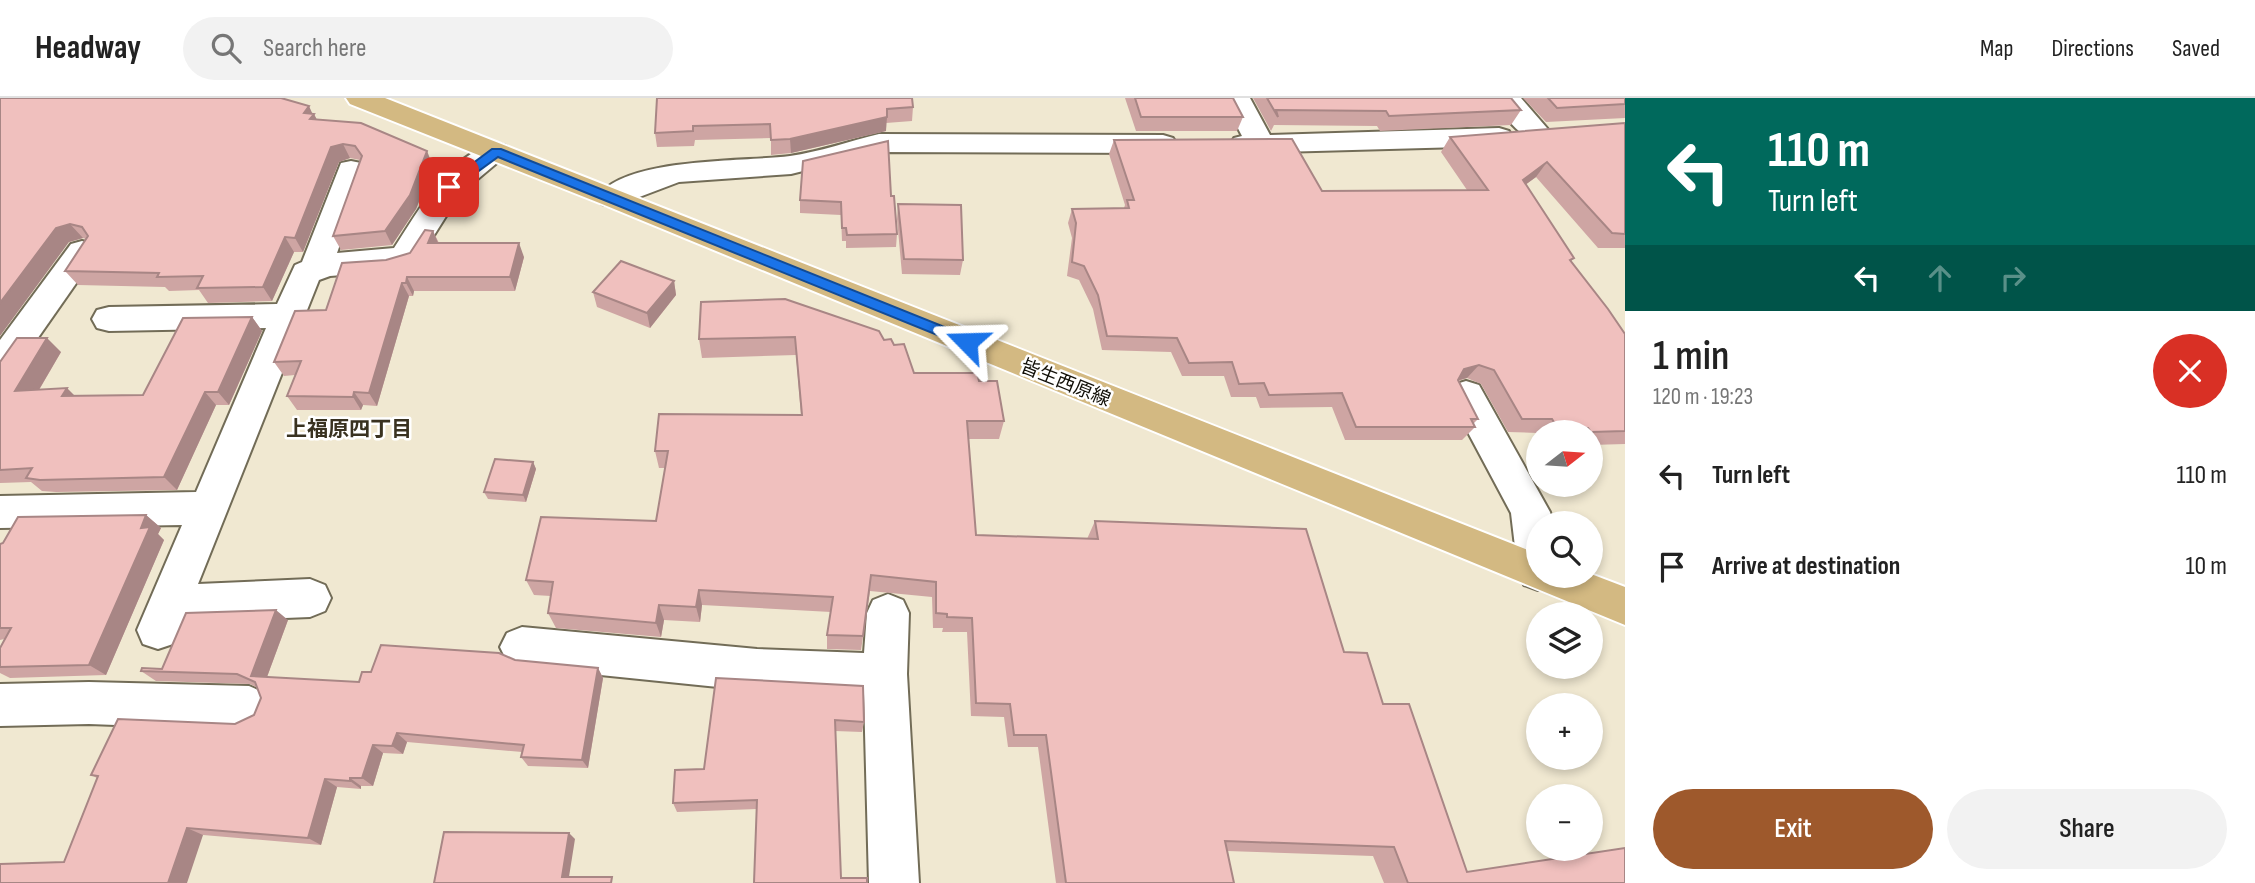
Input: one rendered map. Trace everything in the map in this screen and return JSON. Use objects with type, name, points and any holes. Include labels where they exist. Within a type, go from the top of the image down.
[{"type":"main road","name":"皆生西原線","points":[[360,98],[613,197],[1526,567]]},
{"type":"main road","points":[[1579,588],[1625,606]]},
{"type":"street","points":[[1236,98],[1261,145]]},
{"type":"street","points":[[613,197],[647,181],[680,173],[791,165],[879,143],[1261,145],[1412,142],[1551,134],[1506,98]]},
{"type":"street","points":[[310,598],[163,617],[306,273],[316,267],[405,256],[411,251],[423,226],[449,187],[496,152]]},
{"type":"street","points":[[316,267],[351,170]]},
{"type":"street","points":[[3,357],[82,252]]},
{"type":"street","points":[[108,319],[288,316]]},
{"type":"street","points":[[1466,395],[1529,511]]},
{"type":"street","points":[[0,512],[208,508]]},
{"type":"street","points":[[888,613],[885,674],[894,883]]},
{"type":"street","points":[[522,647],[757,670],[885,674]]},
{"type":"street","points":[[0,705],[89,703],[249,708]]},
{"type":"building","points":[[0,98],[281,98],[309,106],[304,113],[314,114],[310,119],[361,123],[427,151],[410,195],[385,231],[333,236],[362,156],[355,146],[343,144],[331,147],[295,238],[285,237],[263,287],[197,288],[203,276],[157,277],[159,273],[65,271],[88,236],[82,227],[70,224],[56,228],[0,303]]},
{"type":"building","points":[[657,98],[912,98],[913,107],[887,109],[887,117],[790,139],[771,140],[770,124],[693,126],[693,131],[655,133]]},
{"type":"building","points":[[1135,98],[1233,98],[1243,117],[1141,117]]},
{"type":"building","points":[[1267,98],[1511,98],[1521,110],[1389,116],[1386,111],[1276,110],[1278,117]]},
{"type":"building","points":[[1548,98],[1625,98],[1625,104],[1557,108]]},
{"type":"building","points":[[1625,123],[1625,234],[1612,233],[1547,162],[1523,180],[1574,258],[1570,260],[1625,334],[1625,431],[1603,432],[1603,420],[1522,419],[1494,370],[1479,365],[1464,369],[1458,380],[1478,419],[1471,419],[1475,427],[1356,427],[1342,393],[1269,395],[1264,383],[1239,384],[1232,362],[1189,363],[1177,338],[1107,336],[1098,295],[1084,266],[1072,262],[1076,223],[1072,209],[1129,208],[1127,200],[1134,200],[1114,140],[1292,139],[1322,191],[1488,190],[1450,137]]},
{"type":"building","points":[[888,141],[891,196],[894,196],[897,234],[847,235],[846,228],[842,228],[841,202],[800,200],[803,161]]},
{"type":"building","points":[[898,204],[961,205],[963,260],[904,259]]},
{"type":"building","points":[[425,230],[433,231],[428,243],[519,243],[510,277],[407,277],[406,283],[402,283],[369,393],[354,392],[353,397],[287,396],[301,361],[274,362],[295,311],[326,310],[342,263],[386,260],[410,253]]},
{"type":"building","points":[[621,261],[674,281],[647,313],[593,292]]},
{"type":"building","points":[[785,299],[879,331],[884,340],[891,339],[894,345],[904,344],[914,373],[977,373],[979,381],[997,381],[1004,421],[967,421],[976,535],[1098,539],[1095,521],[1306,529],[1344,652],[1367,653],[1383,704],[1409,704],[1467,872],[1539,861],[1603,861],[1603,851],[1625,848],[1625,883],[1408,883],[1394,847],[1225,841],[1234,883],[1066,883],[1046,735],[1014,735],[1010,704],[976,703],[972,618],[947,617],[947,614],[936,613],[936,582],[871,575],[863,636],[827,635],[833,597],[699,590],[696,607],[659,605],[656,623],[548,613],[553,582],[526,580],[541,517],[656,521],[668,451],[655,451],[659,414],[802,415],[795,337],[699,339],[701,302]]},
{"type":"building","points":[[252,317],[218,392],[205,392],[164,477],[40,480],[26,478],[32,468],[0,470],[0,362],[17,338],[47,338],[15,391],[67,388],[62,396],[143,395],[183,318]]},
{"type":"building","points":[[495,459],[533,462],[523,495],[484,492]]},
{"type":"building","points":[[146,515],[141,528],[150,527],[89,665],[0,667],[0,648],[11,628],[0,628],[0,544],[18,517]]},
{"type":"building","points":[[276,610],[251,676],[359,682],[362,672],[371,672],[381,645],[499,653],[515,660],[598,668],[582,760],[521,757],[524,745],[397,733],[392,746],[373,745],[362,778],[350,778],[350,781],[325,779],[308,838],[187,828],[168,883],[0,883],[0,864],[64,862],[98,776],[91,775],[118,719],[235,724],[254,715],[261,698],[255,682],[237,674],[141,671],[142,668],[162,669],[186,613]]},
{"type":"building","points":[[716,678],[863,686],[864,722],[835,720],[841,878],[867,878],[867,883],[754,883],[757,800],[673,803],[675,770],[704,769]]},
{"type":"building","points":[[444,832],[569,833],[562,877],[612,877],[611,883],[434,883]]},
{"type":"district","name":"上福原四丁目","points":[[349,429]]},
{"type":"route","points":[[449,187],[496,152],[967,342]]}]
